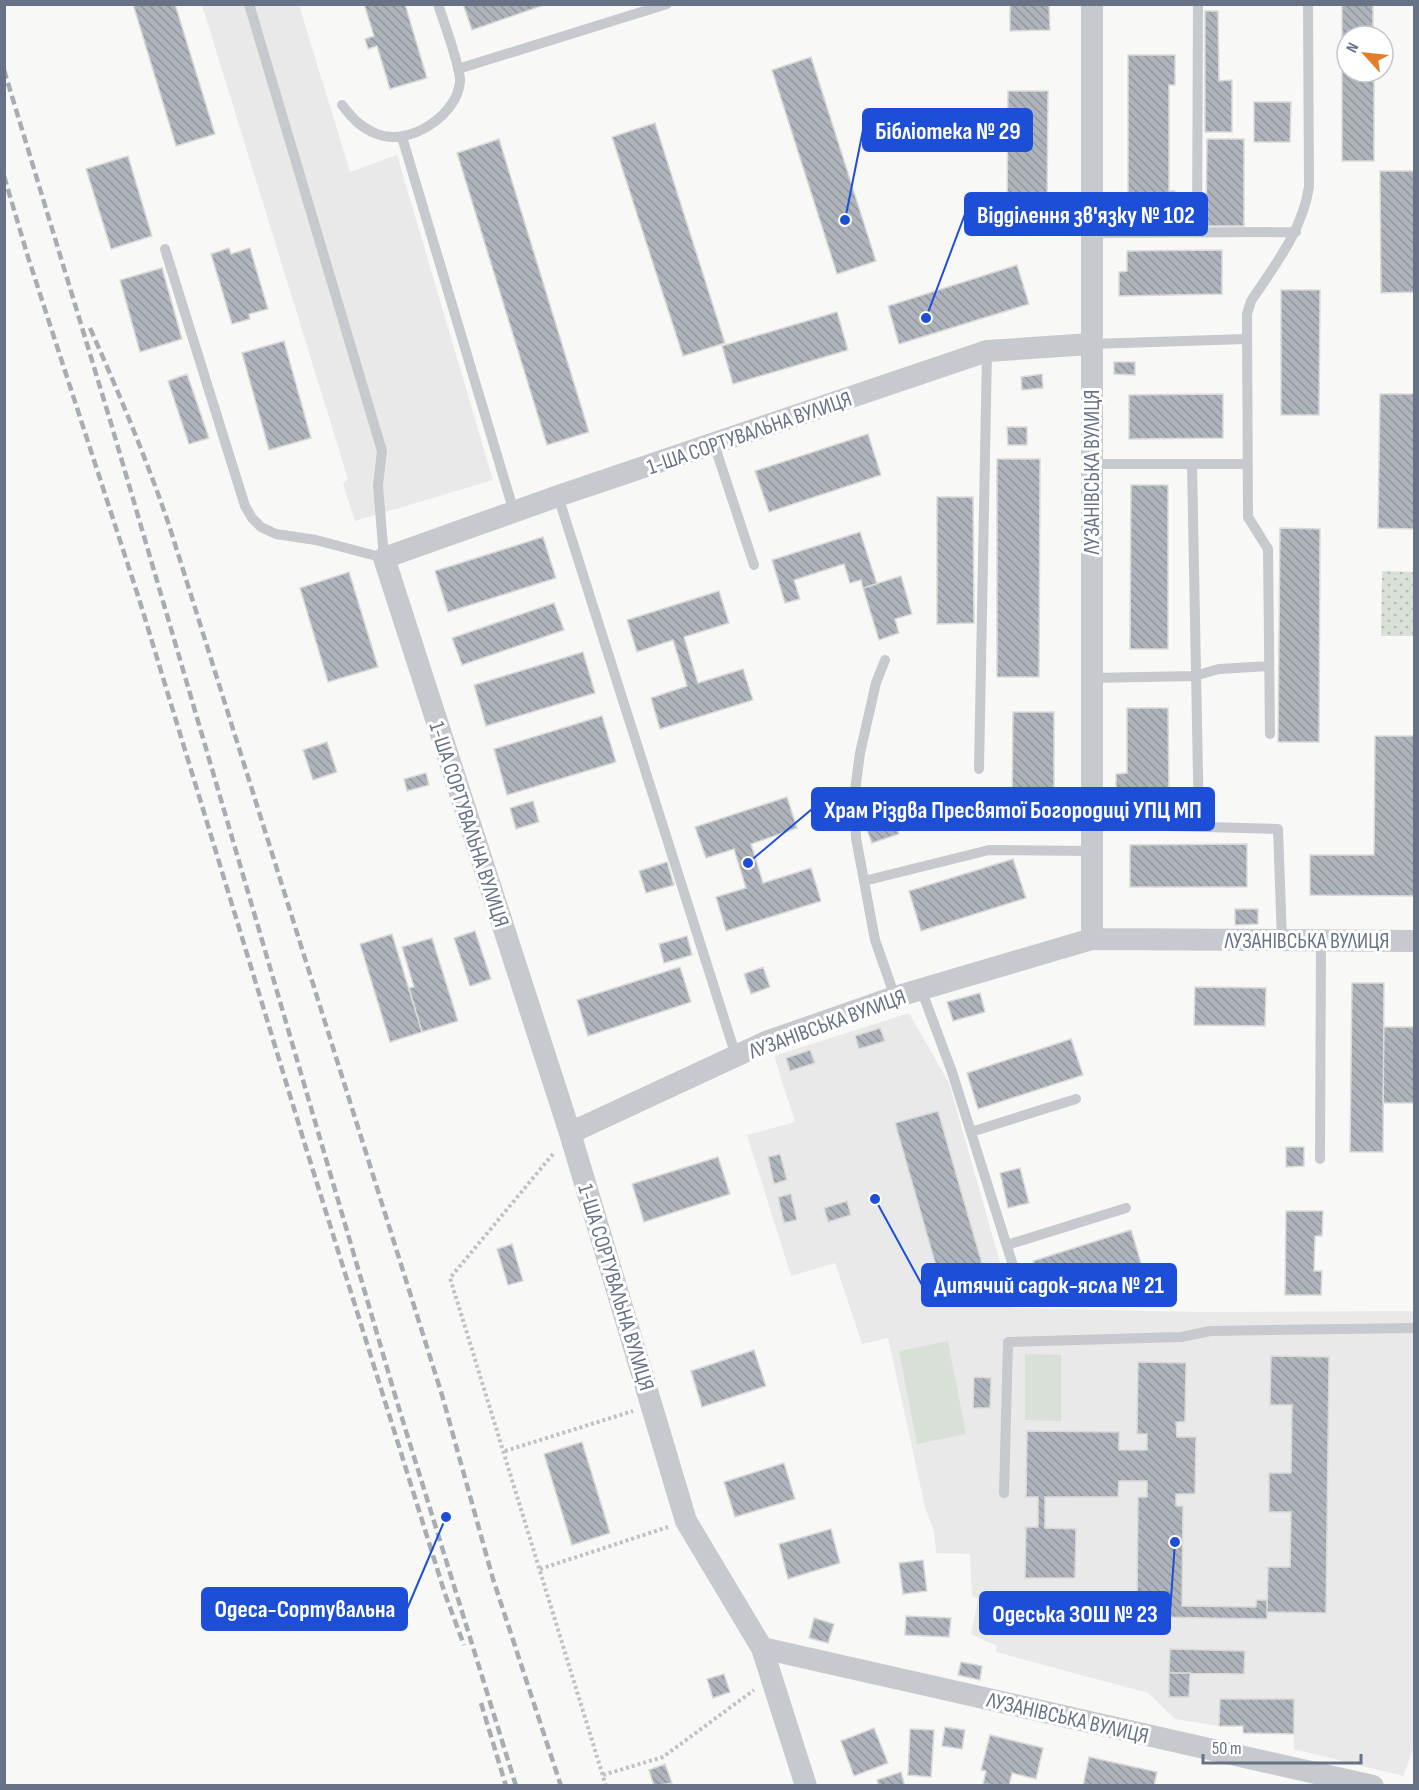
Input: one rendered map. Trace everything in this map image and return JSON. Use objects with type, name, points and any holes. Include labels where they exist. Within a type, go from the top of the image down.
[{"type":"street","name":"ЛУЗАНІВСЬКА ВУЛИЦЯ","points":[[1092,4],[1092,939]]},
{"type":"street","name":"1-ША СОРТУВАЛЬНА ВУЛИЦЯ","points":[[806,1785],[762,1648],[686,1521],[570,1133],[384,558],[558,496],[987,351],[1091,345]]},
{"type":"street","name":"ЛУЗАНІВСЬКА ВУЛИЦЯ","points":[[570,1133],[766,1042],[921,988],[1092,939],[1414,941]]},
{"type":"street","name":"ЛУЗАНІВСЬКА ВУЛИЦЯ","points":[[762,1648],[1373,1785]]},
{"type":"lane","points":[[165,249],[245,506],[252,518],[276,534],[316,540],[384,558],[378,485],[382,451],[249,4]]},
{"type":"lane","points":[[342,105],[356,123],[379,135],[402,137],[430,125],[444,115],[457,96],[461,78],[438,4]]},
{"type":"lane","points":[[458,69],[667,4]]},
{"type":"lane","points":[[1197,233],[1198,4]]},
{"type":"lane","points":[[1270,734],[1268,549],[1248,517],[1247,314],[1251,302],[1296,232],[1309,187],[1308,4]]},
{"type":"lane","points":[[402,137],[514,512]]},
{"type":"lane","points":[[1091,233],[1296,232]]},
{"type":"lane","points":[[1091,345],[1246,339]]},
{"type":"lane","points":[[979,769],[987,351]]},
{"type":"lane","points":[[714,444],[754,565]]},
{"type":"lane","points":[[1091,464],[1247,464]]},
{"type":"lane","points":[[1192,464],[1198,827]]},
{"type":"lane","points":[[558,496],[736,1056]]},
{"type":"lane","points":[[885,660],[876,683],[860,753],[854,798],[856,838],[875,940],[895,997]]},
{"type":"lane","points":[[1092,678],[1194,676],[1220,669],[1269,666]]},
{"type":"lane","points":[[1092,824],[1278,829],[1282,940]]},
{"type":"lane","points":[[864,881],[989,850],[1092,851]]},
{"type":"lane","points":[[1320,1159],[1321,940]]},
{"type":"lane","points":[[921,988],[952,1072],[1021,1291]]},
{"type":"lane","points":[[971,1132],[1076,1099]]},
{"type":"lane","points":[[1007,1245],[1126,1208]]},
{"type":"lane","points":[[1004,1493],[1008,1342],[1181,1337],[1210,1331],[1414,1329]]},
{"type":"path","points":[[570,1133],[450,1278],[606,1785]]},
{"type":"path","points":[[505,1451],[652,1406]]},
{"type":"path","points":[[540,1569],[686,1521]]},
{"type":"path","points":[[603,1775],[663,1757],[771,1677]]},
{"type":"shaded area","points":[[202,5],[299,5],[350,172],[397,155],[493,480],[355,521],[343,484],[348,479]]},
{"type":"shaded area","points":[[1382,571],[1414,572],[1414,636],[1381,636]]},
{"type":"shaded area","points":[[909,1013],[949,1083],[1013,1308],[1200,1312],[1414,1311],[1414,1747],[1403,1776],[1294,1749],[1294,1734],[1243,1733],[1243,1726],[1219,1726],[1175,1719],[1148,1693],[996,1652],[997,1646],[971,1634],[978,1599],[972,1596],[970,1554],[936,1553],[934,1531],[925,1507],[888,1338],[862,1344],[835,1263],[791,1276],[747,1135],[795,1122],[774,1056]]},
{"type":"shaded area","points":[[948,1341],[966,1434],[917,1444],[899,1351]]},
{"type":"shaded area","points":[[1025,1354],[1061,1355],[1061,1421],[1025,1420]]},
{"type":"building","points":[[133,4],[175,4],[215,134],[176,146]]},
{"type":"building","points":[[364,4],[405,4],[427,78],[390,89],[377,46],[368,49],[365,39],[374,36]]},
{"type":"building","points":[[463,4],[547,4],[472,30]]},
{"type":"building","points":[[1010,4],[1049,4],[1050,30],[1010,31]]},
{"type":"building","points":[[1342,4],[1373,4],[1373,24],[1342,24]]},
{"type":"building","points":[[1205,11],[1218,11],[1219,81],[1232,80],[1232,132],[1205,132]]},
{"type":"building","points":[[1128,55],[1175,55],[1175,85],[1169,85],[1169,191],[1175,191],[1175,216],[1128,216]]},
{"type":"building","points":[[811,57],[876,261],[837,274],[772,70]]},
{"type":"building","points":[[1342,84],[1374,84],[1374,161],[1342,161]]},
{"type":"building","points":[[1008,91],[1048,91],[1047,210],[1007,210]]},
{"type":"building","points":[[1254,102],[1291,102],[1290,142],[1254,142]]},
{"type":"building","points":[[655,123],[725,343],[683,356],[612,137]]},
{"type":"building","points":[[499,139],[589,432],[547,445],[457,153]]},
{"type":"building","points":[[1207,139],[1244,139],[1244,226],[1206,226]]},
{"type":"building","points":[[128,156],[152,236],[111,249],[86,169]]},
{"type":"building","points":[[1380,171],[1414,171],[1414,292],[1381,293]]},
{"type":"building","points":[[229,248],[231,254],[250,248],[268,309],[249,314],[250,319],[232,324],[211,254]]},
{"type":"building","points":[[1222,250],[1222,294],[1119,296],[1119,272],[1127,271],[1127,251]]},
{"type":"building","points":[[1017,265],[1029,304],[899,344],[888,306]]},
{"type":"building","points":[[162,268],[182,339],[140,352],[120,280]]},
{"type":"building","points":[[1281,290],[1320,290],[1319,415],[1281,415]]},
{"type":"building","points":[[837,312],[848,350],[733,384],[722,346]]},
{"type":"building","points":[[284,341],[311,438],[269,450],[242,353]]},
{"type":"building","points":[[1114,362],[1135,362],[1135,375],[1114,374]]},
{"type":"building","points":[[187,374],[209,438],[189,444],[168,381]]},
{"type":"building","points":[[1042,374],[1043,388],[1022,390],[1021,377]]},
{"type":"building","points":[[1223,394],[1223,438],[1129,439],[1129,395]]},
{"type":"building","points":[[1380,394],[1414,394],[1414,529],[1378,528]]},
{"type":"building","points":[[1007,427],[1027,427],[1027,445],[1008,445]]},
{"type":"building","points":[[868,434],[881,475],[769,512],[755,471]]},
{"type":"building","points":[[997,459],[1040,459],[1039,677],[997,677]]},
{"type":"building","points":[[1131,485],[1168,485],[1168,649],[1130,649]]},
{"type":"building","points":[[937,497],[973,497],[974,623],[937,624]]},
{"type":"building","points":[[1280,528],[1320,529],[1319,742],[1278,742]]},
{"type":"building","points":[[860,532],[877,584],[863,588],[861,580],[850,583],[844,564],[794,580],[800,599],[785,603],[772,560]]},
{"type":"building","points":[[543,537],[556,578],[448,612],[435,571]]},
{"type":"building","points":[[349,572],[378,667],[328,682],[300,588]]},
{"type":"building","points":[[901,576],[912,614],[895,619],[899,633],[879,640],[863,588]]},
{"type":"building","points":[[719,591],[729,623],[684,637],[698,683],[743,669],[753,700],[660,729],[651,698],[687,686],[673,640],[637,652],[627,620]]},
{"type":"building","points":[[554,603],[564,630],[462,665],[452,638]]},
{"type":"building","points":[[583,652],[595,693],[486,726],[474,685]]},
{"type":"building","points":[[1127,708],[1168,708],[1169,800],[1154,801],[1154,812],[1116,812],[1116,774],[1127,773]]},
{"type":"building","points":[[1013,712],[1054,712],[1054,808],[1012,808]]},
{"type":"building","points":[[602,716],[616,762],[507,795],[494,749]]},
{"type":"building","points":[[1375,736],[1414,736],[1414,896],[1310,895],[1310,855],[1374,855]]},
{"type":"building","points":[[327,742],[337,772],[313,780],[303,750]]},
{"type":"building","points":[[426,773],[429,785],[407,791],[404,779]]},
{"type":"building","points":[[885,796],[899,834],[872,843],[858,806]]},
{"type":"building","points":[[787,797],[797,828],[751,844],[763,883],[811,868],[821,901],[726,931],[716,897],[746,888],[734,849],[706,858],[695,827]]},
{"type":"building","points":[[533,801],[539,822],[516,829],[510,808]]},
{"type":"building","points":[[1247,844],[1247,887],[1130,887],[1130,845]]},
{"type":"building","points":[[1013,859],[1026,898],[921,931],[909,891]]},
{"type":"building","points":[[667,862],[674,885],[646,893],[639,871]]},
{"type":"building","points":[[1235,909],[1258,909],[1258,924],[1235,925]]},
{"type":"building","points":[[475,931],[491,979],[470,986],[454,938]]},
{"type":"building","points":[[392,934],[422,1032],[390,1042],[360,944]]},
{"type":"building","points":[[687,936],[692,955],[664,963],[659,944]]},
{"type":"building","points":[[432,938],[458,1021],[422,1032],[409,988],[414,987],[402,947]]},
{"type":"building","points":[[680,967],[691,1002],[588,1036],[577,1000]]},
{"type":"building","points":[[763,967],[770,987],[751,994],[744,974]]},
{"type":"building","points":[[1352,983],[1384,983],[1383,1152],[1350,1152]]},
{"type":"building","points":[[1195,987],[1266,988],[1265,1026],[1194,1025]]},
{"type":"building","points":[[980,993],[985,1012],[953,1021],[947,1002]]},
{"type":"building","points":[[1384,1027],[1414,1027],[1414,1103],[1383,1103]]},
{"type":"building","points":[[880,1028],[885,1041],[859,1049],[855,1036]]},
{"type":"building","points":[[1071,1039],[1083,1075],[978,1109],[967,1073]]},
{"type":"building","points":[[810,1050],[815,1063],[790,1071],[786,1058]]},
{"type":"building","points":[[938,1111],[985,1274],[942,1287],[895,1123]]},
{"type":"building","points":[[1286,1147],[1304,1147],[1304,1166],[1286,1167]]},
{"type":"building","points":[[780,1154],[787,1180],[774,1184],[768,1157]]},
{"type":"building","points":[[718,1157],[730,1194],[644,1222],[632,1184]]},
{"type":"building","points":[[1020,1168],[1029,1203],[1008,1208],[1000,1173]]},
{"type":"building","points":[[791,1194],[797,1220],[784,1223],[778,1197]]},
{"type":"building","points":[[847,1201],[851,1215],[828,1222],[824,1208]]},
{"type":"building","points":[[1286,1211],[1323,1211],[1322,1236],[1315,1236],[1314,1271],[1322,1271],[1321,1295],[1285,1295]]},
{"type":"building","points":[[1131,1230],[1142,1266],[1044,1297],[1033,1261]]},
{"type":"building","points":[[512,1244],[523,1281],[508,1285],[497,1249]]},
{"type":"building","points":[[754,1350],[766,1386],[702,1407],[691,1371]]},
{"type":"building","points":[[1271,1356],[1329,1357],[1326,1613],[1267,1612],[1268,1567],[1290,1567],[1291,1512],[1269,1512],[1269,1473],[1291,1473],[1292,1405],[1270,1405]]},
{"type":"building","points":[[1138,1362],[1186,1363],[1185,1422],[1176,1422],[1177,1437],[1196,1437],[1195,1494],[1176,1494],[1176,1506],[1183,1506],[1182,1606],[1256,1607],[1256,1600],[1267,1600],[1267,1619],[1153,1617],[1153,1604],[1137,1604],[1138,1497],[1147,1497],[1147,1481],[1119,1481],[1118,1497],[1045,1497],[1045,1528],[1076,1529],[1075,1578],[1025,1578],[1026,1527],[1038,1527],[1038,1497],[1026,1497],[1027,1431],[1119,1432],[1119,1450],[1147,1450],[1147,1434],[1137,1434]]},
{"type":"building","points":[[974,1377],[991,1378],[990,1408],[973,1408]]},
{"type":"building","points":[[582,1442],[610,1533],[572,1545],[544,1454]]},
{"type":"building","points":[[784,1463],[795,1499],[735,1517],[724,1482]]},
{"type":"building","points":[[831,1529],[840,1563],[788,1579],[779,1544]]},
{"type":"building","points":[[923,1560],[927,1591],[903,1594],[899,1563]]},
{"type":"building","points":[[906,1616],[951,1618],[949,1637],[905,1635]]},
{"type":"building","points":[[814,1618],[834,1624],[828,1643],[809,1638]]},
{"type":"building","points":[[1170,1649],[1245,1651],[1244,1674],[1169,1673]]},
{"type":"building","points":[[961,1662],[982,1666],[980,1680],[958,1675]]},
{"type":"building","points":[[1169,1673],[1190,1673],[1189,1697],[1169,1697]]},
{"type":"building","points":[[724,1674],[730,1692],[713,1698],[707,1679]]},
{"type":"building","points":[[1220,1699],[1294,1699],[1294,1734],[1243,1733],[1243,1726],[1219,1726]]},
{"type":"building","points":[[945,1727],[965,1730],[962,1749],[942,1746]]},
{"type":"building","points":[[874,1728],[888,1763],[854,1776],[841,1741]]},
{"type":"building","points":[[910,1729],[934,1730],[931,1777],[908,1775]]},
{"type":"building","points":[[990,1735],[1043,1748],[1036,1779],[1012,1773],[1009,1786],[983,1784],[986,1771],[981,1770]]},
{"type":"building","points":[[1089,1757],[1157,1772],[1154,1786],[1083,1786]]},
{"type":"building","points":[[665,1764],[672,1783],[654,1786],[649,1770]]},
{"type":"building","points":[[901,1772],[905,1786],[879,1786],[877,1780]]},
{"type":"railway","points":[[4,70],[110,420],[397,1402],[516,1786]]},
{"type":"railway","points":[[4,176],[140,602],[445,1594],[464,1645]]},
{"type":"railway","points":[[90,328],[132,426],[169,525],[442,1395],[493,1579],[561,1786]]},
{"type":"railway","points":[[481,1703],[506,1786]]},
{"type":"place","name":"Бібліотека № 29","points":[[845,220]]},
{"type":"place","name":"Відділення зв'язку № 102","points":[[926,318]]},
{"type":"place","name":"Храм Різдва Пресвятої Богородиці УПЦ МП","points":[[748,863]]},
{"type":"place","name":"Дитячий садок-ясла № 21","points":[[875,1199]]},
{"type":"place","name":"Одеса-Сортувальна","points":[[446,1517]]},
{"type":"place","name":"Одеська ЗОШ № 23","points":[[1175,1542]]}]
